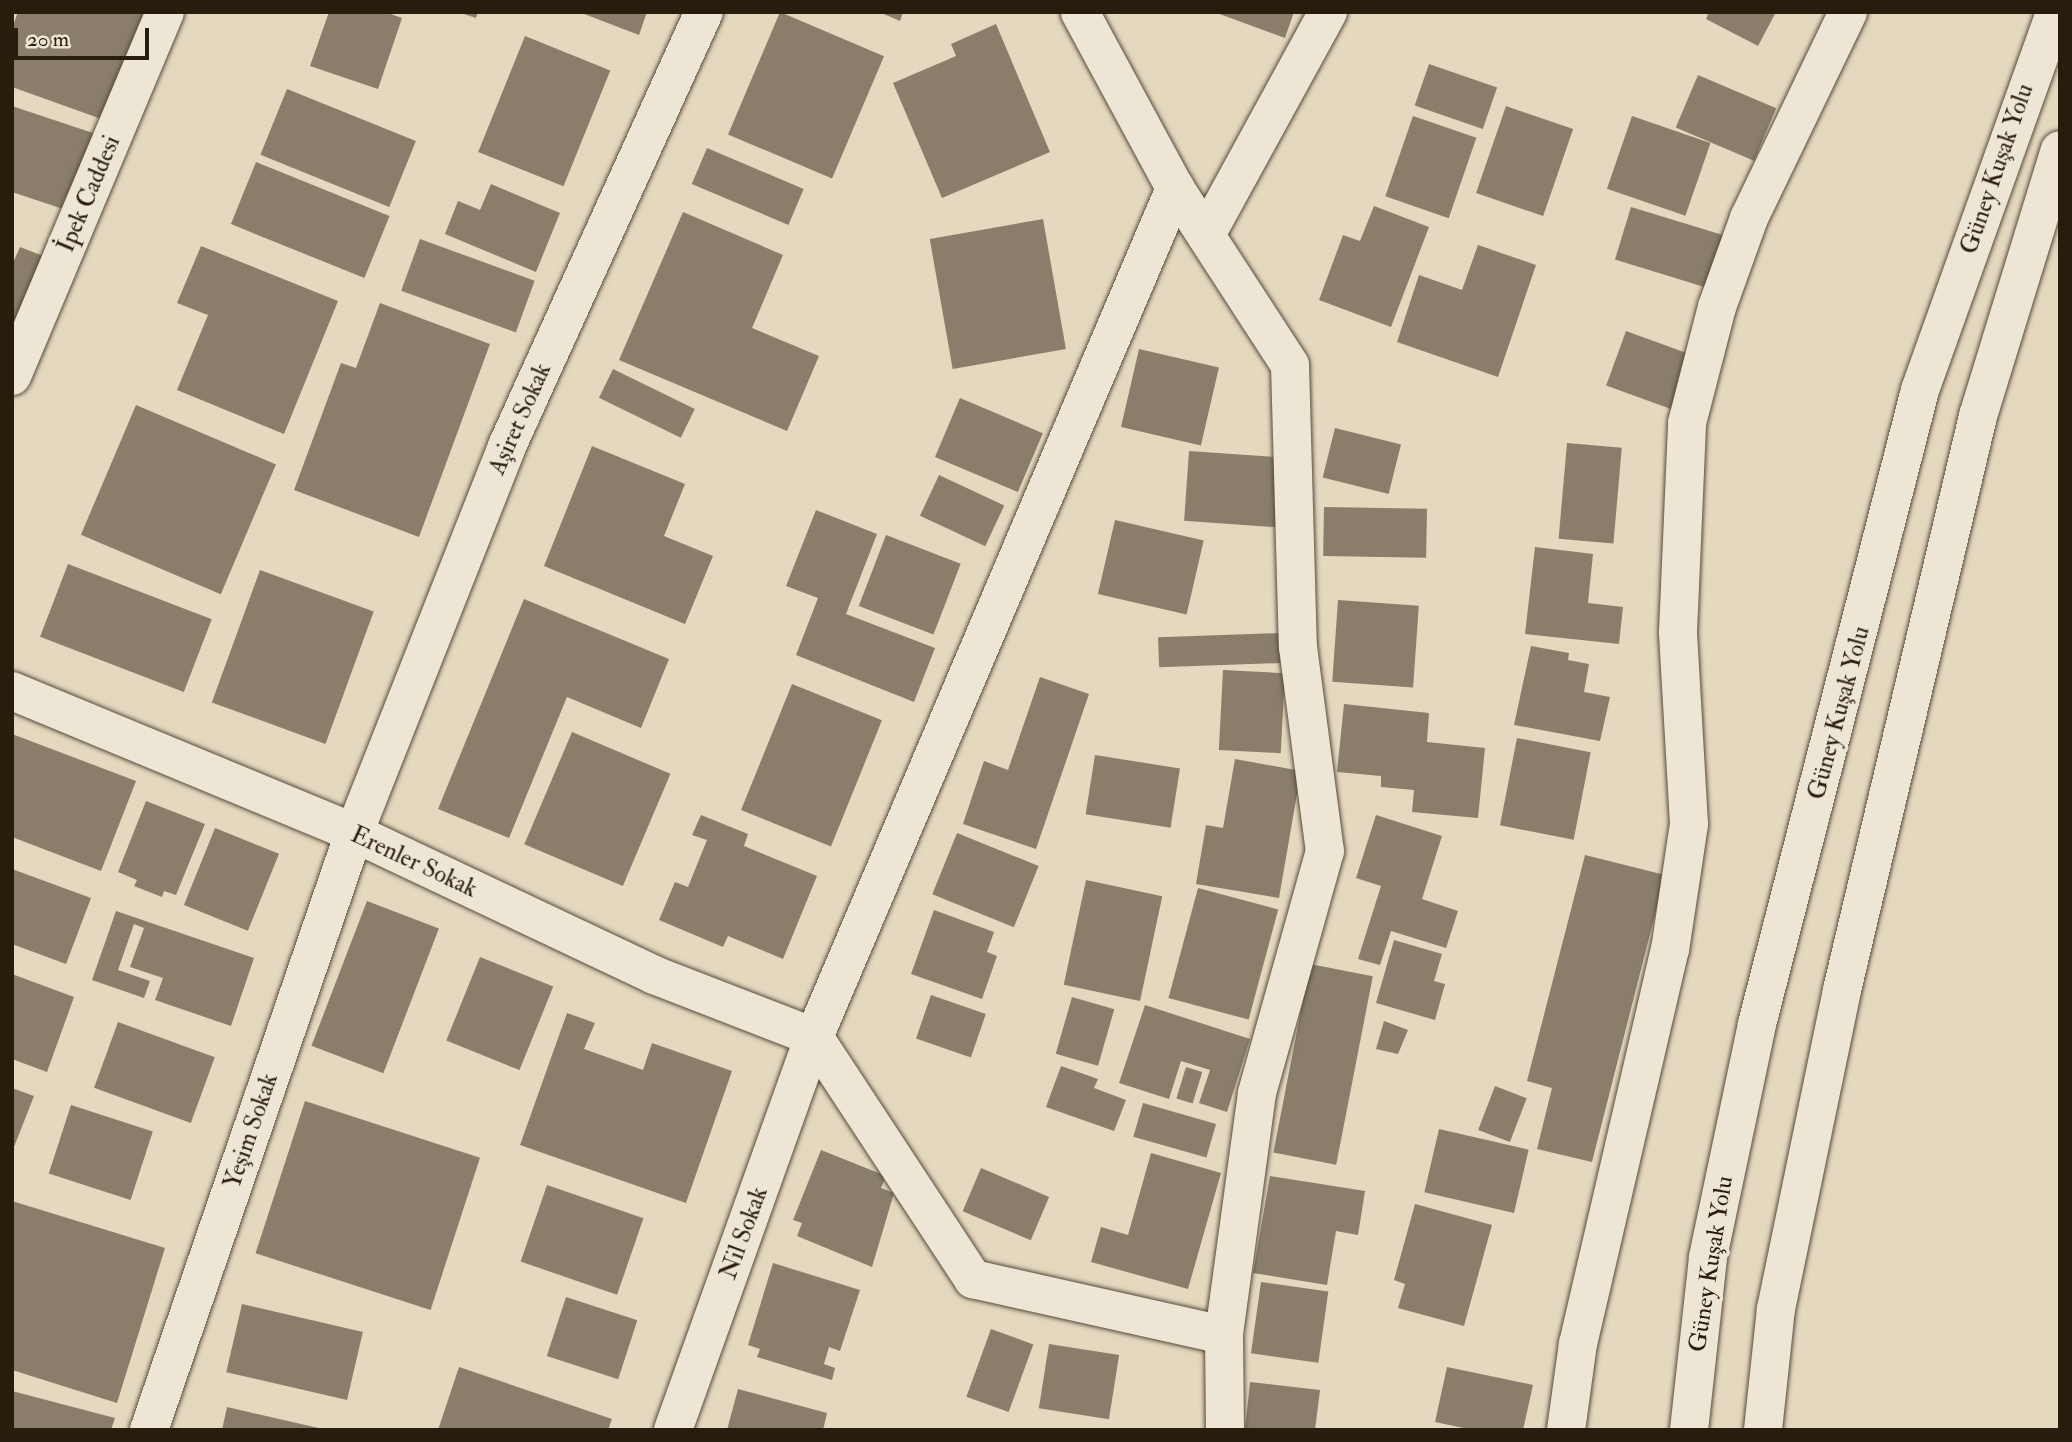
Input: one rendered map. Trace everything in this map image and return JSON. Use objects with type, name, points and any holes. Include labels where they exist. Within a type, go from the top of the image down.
[{"type":"street","name":"İpek Caddesi","points":[[12,376],[165,12]]},
{"type":"street","name":"Aşiret Sokak","points":[[354,833],[507,446],[704,12]]},
{"type":"street","points":[[1080,12],[1175,188],[1290,365],[1298,646],[1325,851],[1257,1093],[1224,1335],[1225,1430]]},
{"type":"street","points":[[1206,235],[1328,12]]},
{"type":"street","points":[[1566,1430],[1578,1344],[1670,950],[1689,824],[1678,632],[1687,423],[1717,307],[1749,218],[1848,12]]},
{"type":"street","name":"Güney Kuşak Yolu","points":[[1689,1430],[1708,1257],[1757,1024],[1920,390],[2055,12]]},
{"type":"street","points":[[1763,1430],[1776,1309],[1845,977],[1978,416],[2060,150]]},
{"type":"street","name":"Nil Sokak","points":[[673,1430],[814,1037],[1175,188]]},
{"type":"street","name":"Erenler Sokak","points":[[12,691],[354,833],[654,975],[814,1037]]},
{"type":"street","name":"Yeşim Sokak","points":[[149,1430],[354,833]]},
{"type":"street","points":[[814,1037],[973,1279],[1224,1335]]},
{"type":"building","points":[[18,12],[147,12],[107,121],[12,87],[12,28]]},
{"type":"building","points":[[329,12],[385,12],[402,18],[378,89],[310,66]]},
{"type":"building","points":[[458,12],[478,12],[476,18]]},
{"type":"building","points":[[579,12],[647,12],[639,35]]},
{"type":"building","points":[[780,12],[884,56],[832,179],[728,134]]},
{"type":"building","points":[[879,12],[903,12],[900,21]]},
{"type":"building","points":[[1214,12],[1294,12],[1285,38]]},
{"type":"building","points":[[1709,12],[1776,12],[1758,46],[1706,19]]},
{"type":"building","points":[[996,24],[1050,152],[942,198],[893,83],[956,56],[951,44]]},
{"type":"building","points":[[525,36],[610,70],[563,186],[478,152]]},
{"type":"building","points":[[1429,64],[1497,87],[1483,129],[1415,106]]},
{"type":"building","points":[[1698,75],[1776,108],[1754,161],[1676,127]]},
{"type":"building","points":[[287,89],[416,141],[389,207],[260,155]]},
{"type":"building","points":[[12,106],[96,134],[69,211],[12,192]]},
{"type":"building","points":[[1506,106],[1573,129],[1543,216],[1476,193]]},
{"type":"building","points":[[1413,116],[1476,138],[1449,218],[1385,196]]},
{"type":"building","points":[[1632,116],[1710,143],[1685,216],[1607,189]]},
{"type":"building","points":[[707,148],[804,189],[788,225],[692,184]]},
{"type":"building","points":[[256,162],[390,216],[364,278],[231,224]]},
{"type":"building","points":[[491,184],[560,213],[536,272],[445,234],[458,201],[480,210]]},
{"type":"building","points":[[1374,206],[1429,227],[1391,327],[1319,300],[1343,235],[1360,241]]},
{"type":"building","points":[[1631,207],[1729,237],[1712,289],[1615,260]]},
{"type":"building","points":[[683,212],[783,255],[752,328],[819,356],[787,431],[619,360]]},
{"type":"building","points":[[1043,219],[1066,349],[953,369],[930,239]]},
{"type":"building","points":[[420,239],[535,281],[516,332],[401,291]]},
{"type":"building","points":[[1478,245],[1536,265],[1498,377],[1397,342],[1419,275],[1462,290]]},
{"type":"building","points":[[201,246],[338,301],[284,434],[177,390],[208,315],[177,303]]},
{"type":"building","points":[[20,247],[51,259],[12,337],[12,265]]},
{"type":"building","points":[[380,303],[490,344],[419,537],[294,490],[341,363],[356,368]]},
{"type":"building","points":[[1626,331],[1696,356],[1676,411],[1606,386]]},
{"type":"building","points":[[1139,349],[1219,367],[1201,445],[1121,427]]},
{"type":"building","points":[[613,369],[695,409],[681,438],[599,398]]},
{"type":"building","points":[[960,398],[1043,433],[1018,492],[935,457]]},
{"type":"building","points":[[136,405],[276,464],[221,594],[81,535]]},
{"type":"building","points":[[1335,428],[1401,444],[1389,494],[1323,477]]},
{"type":"building","points":[[1567,443],[1622,448],[1613,543],[1559,539]]},
{"type":"building","points":[[592,446],[685,484],[664,536],[713,556],[685,624],[544,566]]},
{"type":"building","points":[[1189,451],[1282,457],[1277,527],[1184,521]]},
{"type":"building","points":[[939,475],[1004,505],[985,546],[920,516]]},
{"type":"building","points":[[1324,507],[1427,509],[1426,558],[1323,556]]},
{"type":"building","points":[[816,510],[877,534],[846,614],[935,648],[914,702],[796,655],[818,598],[786,586]]},
{"type":"building","points":[[1115,520],[1204,540],[1187,615],[1098,594]]},
{"type":"building","points":[[886,535],[961,564],[933,635],[859,606]]},
{"type":"building","points":[[1535,547],[1593,554],[1588,603],[1623,607],[1619,644],[1525,634]]},
{"type":"building","points":[[68,564],[212,619],[184,692],[40,637]]},
{"type":"building","points":[[260,570],[374,611],[325,744],[212,702]]},
{"type":"building","points":[[524,599],[669,659],[641,728],[567,697],[509,838],[438,809]]},
{"type":"building","points":[[1338,600],[1419,606],[1413,687],[1332,682]]},
{"type":"building","points":[[1282,633],[1283,663],[1159,667],[1158,637]]},
{"type":"building","points":[[1531,646],[1569,653],[1568,660],[1589,664],[1584,692],[1610,697],[1600,741],[1514,725]]},
{"type":"building","points":[[1223,670],[1285,673],[1281,753],[1219,750]]},
{"type":"building","points":[[1040,677],[1089,694],[1036,849],[963,824],[984,761],[1008,770]]},
{"type":"building","points":[[792,684],[882,720],[831,846],[741,810]]},
{"type":"building","points":[[1344,704],[1429,713],[1427,742],[1485,748],[1478,818],[1412,812],[1414,790],[1381,787],[1381,776],[1337,772]]},
{"type":"building","points":[[572,732],[670,774],[623,886],[524,844]]},
{"type":"building","points":[[12,734],[136,781],[101,871],[12,837]]},
{"type":"building","points":[[1517,738],[1591,752],[1574,840],[1500,825]]},
{"type":"building","points":[[1095,755],[1180,768],[1171,828],[1086,814]]},
{"type":"building","points":[[1235,759],[1301,771],[1279,898],[1196,884],[1206,825],[1223,828]]},
{"type":"building","points":[[146,801],[205,824],[176,895],[164,891],[162,897],[134,886],[137,880],[118,872]]},
{"type":"building","points":[[701,815],[748,834],[744,846],[817,876],[783,959],[728,936],[723,947],[659,920],[675,882],[688,887],[707,840],[692,835]]},
{"type":"building","points":[[1376,815],[1442,836],[1422,899],[1458,911],[1446,948],[1391,931],[1380,965],[1358,959],[1381,886],[1356,878]]},
{"type":"building","points":[[215,828],[279,854],[248,931],[184,905]]},
{"type":"building","points":[[957,833],[1039,866],[1014,927],[932,894]]},
{"type":"building","points":[[1585,855],[1665,875],[1592,1162],[1537,1149],[1552,1088],[1527,1081]]},
{"type":"building","points":[[12,869],[91,898],[66,964],[12,944]]},
{"type":"building","points":[[1086,880],[1162,896],[1140,1001],[1064,985]]},
{"type":"building","points":[[1198,888],[1278,909],[1249,1020],[1168,998]]},
{"type":"building","points":[[367,901],[439,929],[383,1073],[311,1046]]},
{"type":"building","points":[[934,910],[994,932],[987,952],[997,956],[982,999],[911,974]]},
{"type":"building","points":[[116,911],[254,958],[231,1026],[155,1000],[163,978],[130,967],[144,928],[134,924],[118,970],[150,981],[144,998],[92,980]]},
{"type":"building","points":[[1394,940],[1442,954],[1434,981],[1445,984],[1435,1020],[1376,1003]]},
{"type":"building","points":[[480,957],[553,987],[520,1070],[446,1040]]},
{"type":"building","points":[[1310,964],[1373,976],[1336,1165],[1273,1152]]},
{"type":"building","points":[[12,974],[74,997],[47,1072],[12,1059]]},
{"type":"building","points":[[931,995],[986,1014],[971,1057],[916,1038]]},
{"type":"building","points":[[1072,997],[1114,1009],[1098,1066],[1056,1054]]},
{"type":"building","points":[[1145,1005],[1250,1039],[1227,1112],[1199,1103],[1210,1070],[1181,1061],[1169,1099],[1119,1083]]},
{"type":"building","points":[[567,1013],[595,1023],[584,1049],[643,1070],[652,1043],[732,1071],[686,1203],[520,1145]]},
{"type":"building","points":[[1384,1021],[1408,1030],[1398,1054],[1376,1049]]},
{"type":"building","points":[[118,1022],[215,1057],[191,1123],[94,1088]]},
{"type":"building","points":[[1061,1066],[1098,1079],[1094,1088],[1126,1100],[1114,1131],[1046,1107]]},
{"type":"building","points":[[1186,1067],[1202,1072],[1193,1104],[1176,1099]]},
{"type":"building","points":[[1495,1086],[1527,1098],[1510,1142],[1478,1130]]},
{"type":"building","points":[[12,1088],[34,1096],[12,1152]]},
{"type":"building","points":[[305,1101],[480,1158],[431,1310],[256,1253]]},
{"type":"building","points":[[1143,1103],[1216,1124],[1206,1158],[1133,1137]]},
{"type":"building","points":[[71,1105],[153,1132],[131,1200],[49,1173]]},
{"type":"building","points":[[1439,1129],[1529,1150],[1514,1213],[1424,1192]]},
{"type":"building","points":[[821,1150],[886,1176],[881,1188],[894,1193],[872,1267],[797,1236],[802,1223],[793,1220]]},
{"type":"building","points":[[1151,1153],[1221,1173],[1188,1289],[1091,1262],[1101,1227],[1128,1235]]},
{"type":"building","points":[[981,1168],[1049,1197],[1031,1240],[963,1211]]},
{"type":"building","points":[[1270,1176],[1365,1191],[1358,1235],[1336,1231],[1327,1285],[1253,1273]]},
{"type":"building","points":[[547,1185],[643,1218],[617,1295],[521,1262]]},
{"type":"building","points":[[12,1201],[165,1248],[117,1403],[12,1370]]},
{"type":"building","points":[[1415,1204],[1492,1225],[1464,1326],[1398,1308],[1405,1284],[1394,1280]]},
{"type":"building","points":[[773,1263],[860,1290],[840,1351],[829,1347],[824,1364],[835,1368],[832,1380],[757,1357],[760,1349],[748,1345]]},
{"type":"building","points":[[1261,1282],[1328,1291],[1318,1363],[1251,1353]]},
{"type":"building","points":[[566,1297],[637,1320],[618,1379],[547,1356]]},
{"type":"building","points":[[242,1304],[363,1332],[347,1400],[226,1372]]},
{"type":"building","points":[[991,1329],[1033,1344],[1009,1412],[966,1397]]},
{"type":"building","points":[[1049,1344],[1119,1355],[1109,1419],[1039,1408]]},
{"type":"building","points":[[459,1367],[612,1419],[608,1430],[438,1430]]},
{"type":"building","points":[[1447,1367],[1533,1385],[1523,1430],[1473,1430],[1435,1422]]},
{"type":"building","points":[[1250,1382],[1320,1390],[1315,1430],[1245,1430]]},
{"type":"building","points":[[738,1389],[827,1413],[823,1430],[727,1430]]},
{"type":"building","points":[[12,1391],[115,1418],[111,1430],[12,1430]]},
{"type":"building","points":[[227,1407],[323,1429],[323,1430],[222,1430]]}]
